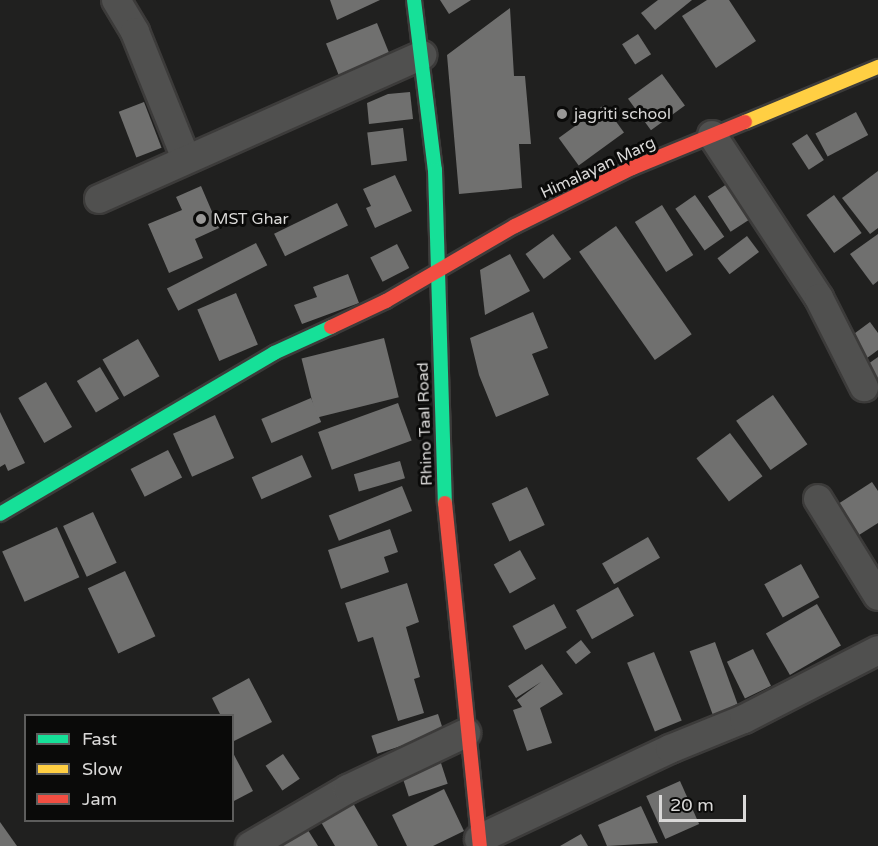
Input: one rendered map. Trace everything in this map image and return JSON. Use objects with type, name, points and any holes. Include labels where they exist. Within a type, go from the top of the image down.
[{"type":"street","points":[[116,0],[135,32],[186,159]]},
{"type":"street","name":"Rhino Taal Road","points":[[414,0],[435,170],[446,540],[479,842]]},
{"type":"street","points":[[99,199],[422,55]]},
{"type":"street","name":"Himalayan Marg","points":[[0,514],[274,353],[386,301],[438,268],[632,168],[878,67]]},
{"type":"street","points":[[712,135],[819,298],[864,387]]},
{"type":"street","points":[[818,499],[878,596]]},
{"type":"street","points":[[479,842],[670,749],[744,719],[878,650]]},
{"type":"street","points":[[250,846],[348,789],[466,733]]},
{"type":"building","points":[[330,0],[380,0],[337,20]]},
{"type":"building","points":[[440,0],[471,0],[449,14]]},
{"type":"building","points":[[658,0],[692,0],[655,30],[641,13]]},
{"type":"building","points":[[707,0],[729,0],[756,41],[716,68],[682,16]]},
{"type":"building","points":[[510,8],[514,76],[525,76],[531,144],[519,144],[522,188],[459,194],[447,55]]},
{"type":"building","points":[[377,23],[392,60],[341,81],[326,44]]},
{"type":"building","points":[[638,34],[651,54],[635,64],[622,44]]},
{"type":"building","points":[[662,74],[685,106],[651,130],[628,99]]},
{"type":"building","points":[[410,92],[413,119],[369,124],[367,103],[388,94]]},
{"type":"building","points":[[144,102],[162,148],[136,157],[119,112]]},
{"type":"building","points":[[604,105],[624,133],[579,165],[559,138]]},
{"type":"building","points":[[856,112],[868,135],[828,157],[815,134]]},
{"type":"building","points":[[403,128],[407,161],[371,165],[367,132]]},
{"type":"building","points":[[807,134],[824,160],[809,170],[792,144]]},
{"type":"building","points":[[878,171],[878,228],[870,234],[842,198]]},
{"type":"building","points":[[395,175],[412,211],[375,228],[366,208],[371,206],[363,189]]},
{"type":"building","points":[[727,184],[750,219],[731,232],[708,197]]},
{"type":"building","points":[[201,186],[219,228],[195,239],[203,258],[169,273],[148,224],[182,210],[176,197]]},
{"type":"building","points":[[695,195],[724,237],[705,251],[675,209]]},
{"type":"building","points":[[834,195],[862,233],[834,253],[806,215]]},
{"type":"building","points":[[337,203],[348,225],[285,256],[274,234]]},
{"type":"building","points":[[662,205],[693,255],[666,272],[635,222]]},
{"type":"building","points":[[616,226],[692,334],[655,360],[579,252]]},
{"type":"building","points":[[553,234],[571,259],[544,279],[525,254]]},
{"type":"building","points":[[878,234],[878,281],[873,285],[850,254]]},
{"type":"building","points":[[747,236],[759,252],[729,274],[717,258]]},
{"type":"building","points":[[256,243],[267,265],[178,311],[167,288]]},
{"type":"building","points":[[397,244],[409,268],[383,282],[370,258]]},
{"type":"building","points":[[510,254],[530,291],[485,315],[480,270]]},
{"type":"building","points":[[348,274],[359,303],[302,324],[294,305],[317,297],[313,287]]},
{"type":"building","points":[[236,293],[258,345],[219,361],[197,309]]},
{"type":"building","points":[[533,312],[548,348],[532,354],[549,395],[496,417],[479,375],[470,338]]},
{"type":"building","points":[[870,322],[878,333],[878,350],[863,361],[847,339]]},
{"type":"building","points":[[384,338],[399,397],[316,418],[302,359]]},
{"type":"building","points":[[138,339],[160,376],[124,397],[102,360]]},
{"type":"building","points":[[878,357],[878,380],[868,364]]},
{"type":"building","points":[[100,367],[119,399],[96,413],[77,381]]},
{"type":"building","points":[[46,382],[72,427],[44,443],[18,398]]},
{"type":"building","points":[[773,395],[807,444],[771,470],[736,421]]},
{"type":"building","points":[[311,398],[321,422],[271,443],[261,419]]},
{"type":"building","points":[[398,403],[412,441],[332,470],[318,432]]},
{"type":"building","points":[[0,412],[25,463],[8,471],[5,464],[0,467]]},
{"type":"building","points":[[215,415],[234,458],[192,477],[173,434]]},
{"type":"building","points":[[730,433],[762,476],[729,501],[696,458]]},
{"type":"building","points":[[168,450],[182,478],[145,497],[131,469]]},
{"type":"building","points":[[302,455],[312,477],[262,499],[252,477]]},
{"type":"building","points":[[400,461],[405,478],[359,492],[354,474]]},
{"type":"building","points":[[872,482],[878,491],[878,523],[859,535],[838,504]]},
{"type":"building","points":[[402,486],[412,511],[339,541],[329,516]]},
{"type":"building","points":[[527,487],[545,525],[509,542],[492,503]]},
{"type":"building","points":[[93,512],[117,563],[87,577],[63,526]]},
{"type":"building","points":[[57,527],[79,577],[25,602],[2,551]]},
{"type":"building","points":[[390,529],[398,552],[384,557],[389,572],[341,589],[328,550]]},
{"type":"building","points":[[648,537],[660,558],[614,584],[602,564]]},
{"type":"building","points":[[520,550],[536,579],[510,593],[494,565]]},
{"type":"building","points":[[801,564],[819,597],[783,618],[764,584]]},
{"type":"building","points":[[125,571],[155,636],[118,654],[88,588]]},
{"type":"building","points":[[407,583],[419,622],[406,627],[420,677],[414,679],[424,713],[398,721],[373,637],[358,642],[345,603]]},
{"type":"building","points":[[618,587],[634,616],[592,639],[576,610]]},
{"type":"building","points":[[554,604],[567,628],[525,650],[513,626]]},
{"type":"building","points":[[817,604],[841,646],[790,675],[766,634]]},
{"type":"building","points":[[581,640],[591,653],[576,664],[566,652]]},
{"type":"building","points":[[715,642],[739,708],[714,717],[690,651]]},
{"type":"building","points":[[753,649],[771,686],[745,699],[727,662]]},
{"type":"building","points":[[654,652],[682,721],[655,731],[627,663]]},
{"type":"building","points":[[542,664],[563,694],[540,708],[552,743],[527,751],[513,710],[522,707],[517,700],[541,682],[516,698],[508,686]]},
{"type":"building","points":[[249,678],[272,722],[234,741],[234,714],[220,714],[212,698]]},
{"type":"building","points":[[438,714],[444,732],[377,754],[371,736]]},
{"type":"building","points":[[283,754],[300,779],[282,791],[266,766]]},
{"type":"building","points":[[234,755],[253,791],[234,801]]},
{"type":"building","points":[[440,760],[448,784],[409,796],[401,773]]},
{"type":"building","points":[[680,781],[699,824],[665,839],[646,796]]},
{"type":"building","points":[[444,789],[464,831],[433,846],[407,846],[392,815]]},
{"type":"building","points":[[350,798],[378,846],[335,846],[318,817]]},
{"type":"building","points":[[641,806],[658,843],[607,846],[598,825]]},
{"type":"building","points":[[0,822],[17,846],[0,846]]},
{"type":"building","points":[[306,827],[318,846],[274,846]]},
{"type":"building","points":[[581,834],[588,846],[560,846]]},
{"type":"traffic: fast","points":[[414,0],[435,170],[445,503]]},
{"type":"traffic: fast","points":[[0,514],[274,353],[331,327]]},
{"type":"traffic: slow","points":[[745,122],[878,67]]},
{"type":"traffic: jam","points":[[331,327],[386,301],[515,226],[632,168],[745,122]]},
{"type":"traffic: jam","points":[[445,503],[480,846]]},
{"type":"place","name":"jagriti school","points":[[562,114]]},
{"type":"place","name":"MST Ghar","points":[[201,219]]}]
